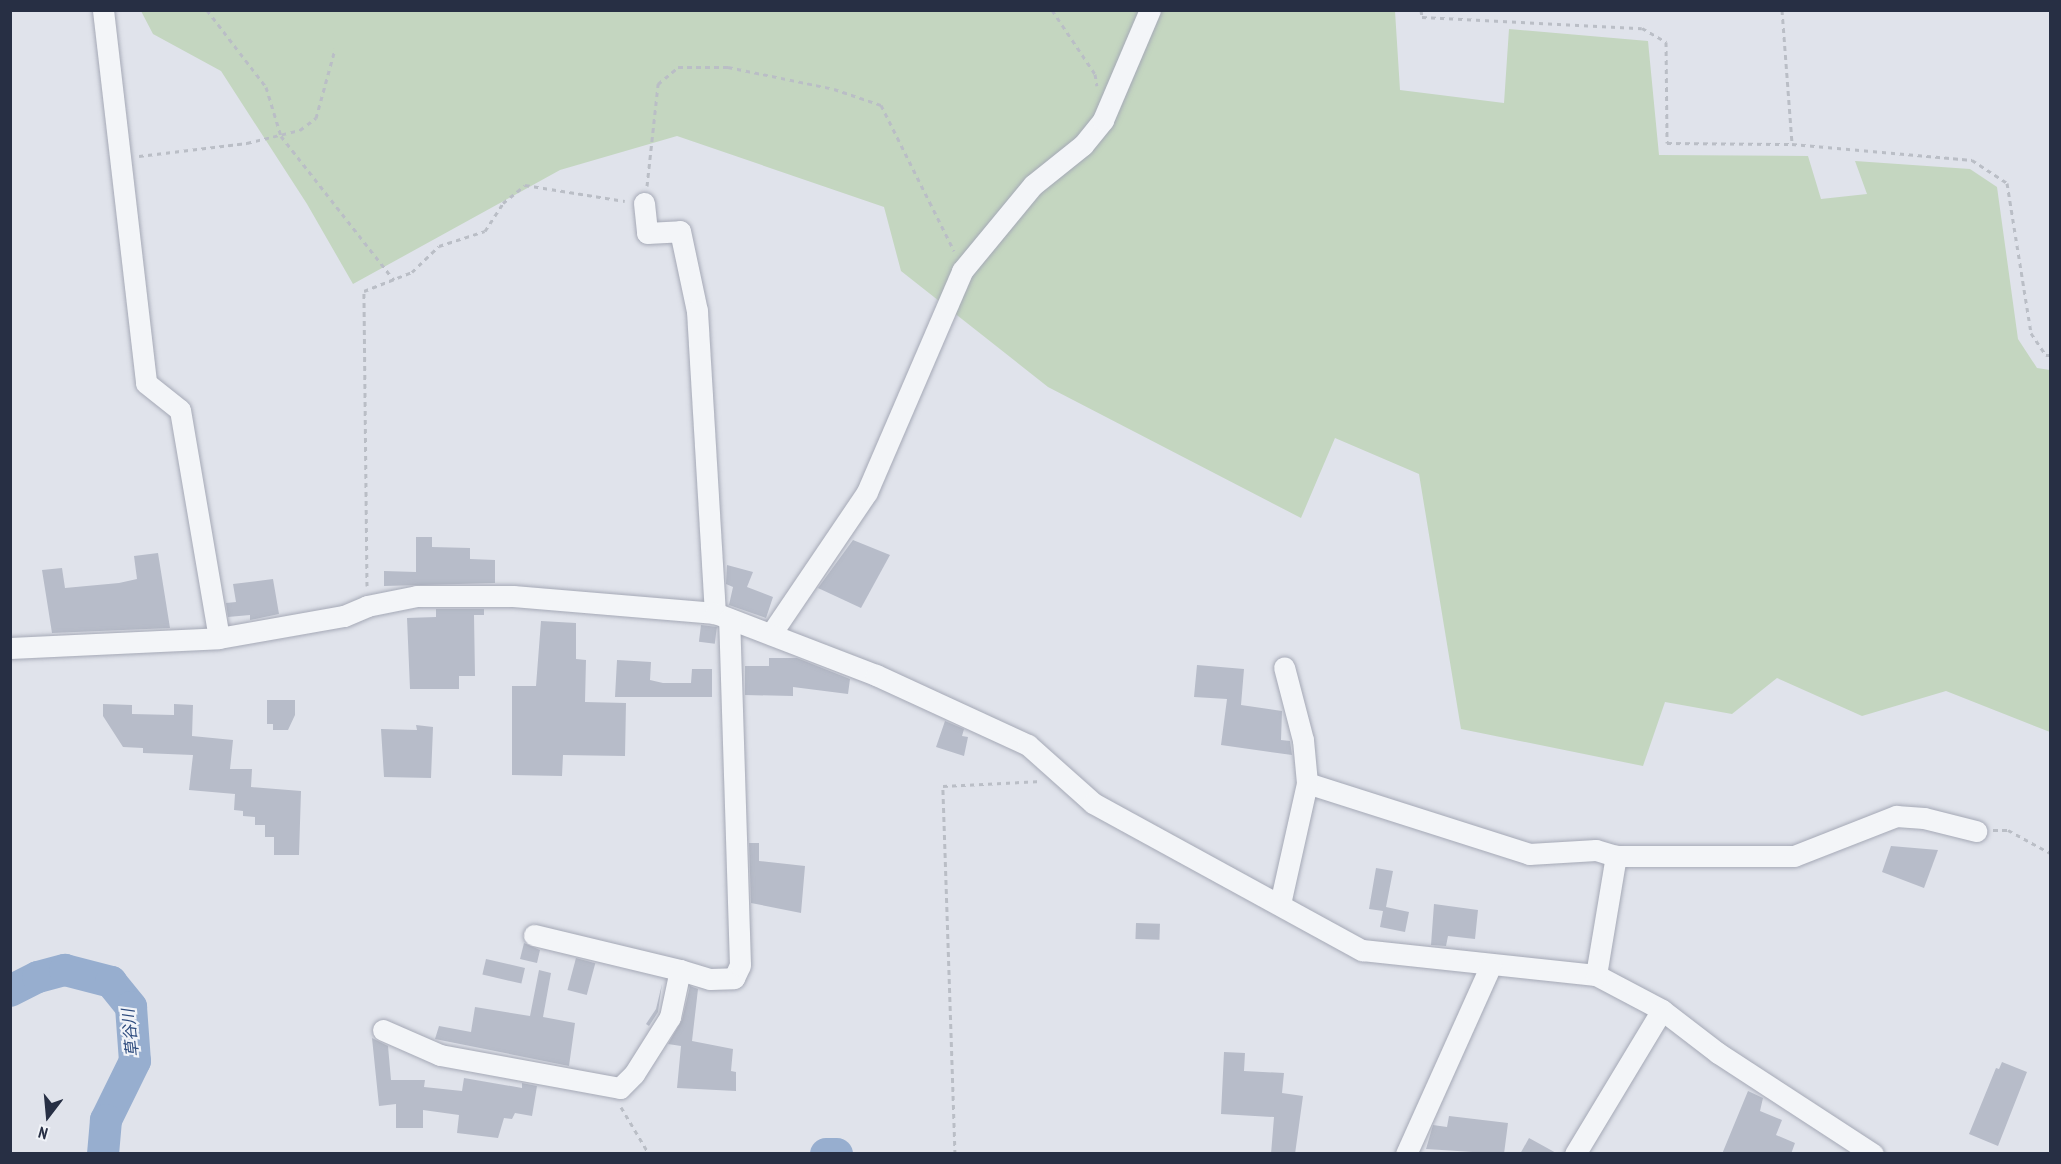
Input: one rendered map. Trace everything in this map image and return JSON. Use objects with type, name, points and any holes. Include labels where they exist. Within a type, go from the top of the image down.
[{"type":"street","points":[[104,10],[146,383],[180,410],[219,638]]},
{"type":"street","points":[[771,634],[867,492],[962,271],[1033,185],[1083,146],[1103,120],[1150,10]]},
{"type":"street","points":[[534,935],[710,979],[734,978],[740,965],[722,616],[697,311],[680,231],[647,232],[644,203]]},
{"type":"street","points":[[10,648],[219,638],[344,616],[368,606],[417,596],[513,596],[722,616],[876,675],[1028,745],[1093,802],[1362,950],[1596,975],[1662,1010],[1718,1053],[1873,1154]]},
{"type":"street","points":[[1280,904],[1307,783],[1303,740],[1284,667]]},
{"type":"street","points":[[1307,783],[1529,854],[1596,849],[1616,856],[1794,856],[1896,816],[1924,818],[1976,831]]},
{"type":"street","points":[[1596,975],[1616,856]]},
{"type":"street","points":[[1406,1154],[1491,964]]},
{"type":"street","points":[[383,1030],[440,1055],[620,1088],[634,1074],[670,1017],[680,970]]},
{"type":"street","points":[[1575,1154],[1662,1010]]},
{"type":"path","points":[[207,10],[266,87],[281,136],[394,280]]},
{"type":"path","points":[[1052,10],[1095,74],[1103,120]]},
{"type":"path","points":[[1421,10],[1422,16],[1642,28],[1666,42],[1667,143],[1791,144],[1972,160],[2007,183],[2031,333],[2046,355],[2050,356]]},
{"type":"path","points":[[1782,10],[1791,144]]},
{"type":"path","points":[[120,158],[281,136],[300,130],[315,118],[334,50]]},
{"type":"path","points":[[368,606],[364,291],[412,272],[439,246],[485,231],[503,203],[525,185],[644,203],[658,84],[678,67],[729,67],[834,89],[881,105],[903,155],[945,227],[962,271]]},
{"type":"path","points":[[955,1154],[943,786],[1040,782],[1060,774]]},
{"type":"path","points":[[1976,831],[2008,830],[2050,854]]},
{"type":"path","points":[[620,1088],[621,1108],[649,1154]]},
{"type":"green space","points":[[141,11],[1395,11],[1400,90],[1504,103],[1509,29],[1648,41],[1659,155],[1808,156],[1821,199],[1867,194],[1855,161],[1970,169],[1997,187],[2018,339],[2037,368],[2050,370],[2050,732],[1946,691],[1862,716],[1777,678],[1732,714],[1665,702],[1643,766],[1461,729],[1419,474],[1335,438],[1301,518],[1048,387],[901,271],[884,207],[677,136],[560,170],[353,284],[307,204],[221,71],[153,34]]},
{"type":"building","points":[[416,537],[432,537],[432,547],[470,548],[470,559],[495,560],[495,583],[384,586],[384,571],[416,572]]},
{"type":"building","points":[[853,540],[890,555],[861,608],[818,588]]},
{"type":"building","points":[[158,553],[170,628],[52,633],[42,570],[62,568],[65,588],[119,583],[137,579],[134,556]]},
{"type":"building","points":[[727,565],[753,572],[747,587],[773,597],[766,618],[729,605],[733,587],[726,584]]},
{"type":"building","points":[[273,579],[279,614],[250,620],[250,615],[228,617],[226,603],[236,602],[233,584]]},
{"type":"building","points":[[436,609],[484,609],[484,615],[474,615],[475,676],[459,676],[459,689],[410,689],[407,618],[436,617]]},
{"type":"building","points":[[541,621],[576,623],[576,659],[586,660],[585,702],[626,703],[625,756],[563,755],[562,776],[512,775],[512,686],[536,686]]},
{"type":"building","points":[[701,625],[717,627],[715,644],[699,642]]},
{"type":"building","points":[[769,658],[797,658],[850,679],[848,694],[793,687],[793,696],[745,695],[745,666],[769,666]]},
{"type":"building","points":[[617,660],[651,662],[650,680],[663,683],[691,683],[692,669],[712,669],[712,697],[615,697]]},
{"type":"building","points":[[1197,665],[1244,669],[1241,705],[1282,711],[1281,740],[1290,741],[1292,755],[1221,745],[1227,699],[1194,697]]},
{"type":"building","points":[[267,700],[295,700],[295,715],[288,730],[273,730],[273,724],[267,724]]},
{"type":"building","points":[[103,704],[132,705],[132,714],[174,715],[174,704],[193,705],[192,736],[233,740],[230,769],[252,769],[251,787],[301,791],[299,855],[274,855],[274,837],[265,837],[265,825],[255,825],[255,817],[243,816],[243,811],[234,810],[235,794],[189,790],[193,755],[143,753],[143,748],[123,747],[103,716]]},
{"type":"building","points":[[945,721],[964,729],[962,736],[968,737],[964,756],[936,747]]},
{"type":"building","points":[[416,725],[433,727],[431,778],[384,777],[381,729],[417,730]]},
{"type":"building","points":[[749,843],[759,843],[759,861],[805,866],[801,913],[751,903]]},
{"type":"building","points":[[1891,846],[1938,850],[1924,888],[1882,872]]},
{"type":"building","points":[[1376,868],[1393,871],[1386,907],[1409,912],[1405,932],[1380,927],[1383,911],[1369,909]]},
{"type":"building","points":[[1434,904],[1478,910],[1475,939],[1448,936],[1446,946],[1431,945]]},
{"type":"building","points":[[1136,923],[1160,924],[1159,940],[1135,939]]},
{"type":"building","points":[[524,943],[540,950],[537,963],[520,959]]},
{"type":"building","points":[[576,958],[595,963],[587,995],[567,990]]},
{"type":"building","points":[[486,959],[525,968],[521,984],[482,975]]},
{"type":"building","points":[[539,970],[551,973],[543,1017],[575,1023],[569,1066],[435,1039],[439,1026],[471,1032],[475,1007],[530,1016]]},
{"type":"building","points":[[662,984],[658,1012],[649,1026],[646,1024],[656,1009]]},
{"type":"building","points":[[690,986],[698,989],[692,1041],[733,1049],[731,1071],[736,1072],[736,1091],[677,1088],[681,1046],[668,1044],[682,1020]]},
{"type":"building","points":[[372,1038],[388,1046],[391,1080],[425,1080],[424,1087],[462,1091],[464,1078],[522,1088],[522,1083],[537,1086],[532,1116],[515,1113],[512,1119],[504,1118],[498,1138],[457,1133],[459,1115],[423,1110],[423,1128],[396,1128],[396,1104],[379,1106]]},
{"type":"building","points":[[1224,1052],[1245,1053],[1244,1071],[1284,1073],[1282,1093],[1303,1096],[1295,1154],[1271,1154],[1274,1117],[1221,1114]]},
{"type":"building","points":[[2002,1062],[2027,1072],[1998,1146],[1969,1134],[1996,1068],[1999,1069]]},
{"type":"building","points":[[1748,1091],[1763,1098],[1760,1111],[1782,1120],[1776,1135],[1795,1143],[1791,1154],[1722,1154]]},
{"type":"building","points":[[1449,1116],[1508,1123],[1504,1154],[1426,1149],[1433,1125],[1447,1127]]},
{"type":"building","points":[[1529,1138],[1558,1154],[1520,1154]]},
{"type":"waterway","name":"草谷川","points":[[10,991],[38,977],[65,970],[111,982],[131,1007],[135,1061],[106,1120],[103,1154]]},
{"type":"waterway","name":"草谷川","points":[[826,1154],[837,1154]]}]
